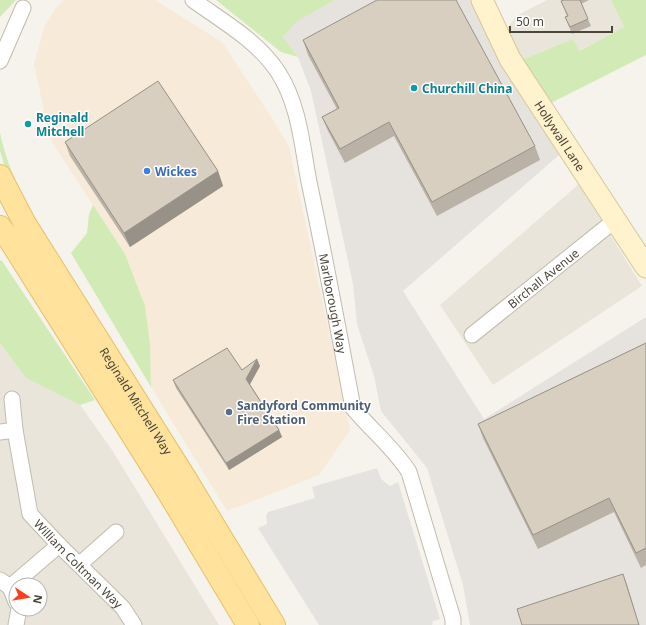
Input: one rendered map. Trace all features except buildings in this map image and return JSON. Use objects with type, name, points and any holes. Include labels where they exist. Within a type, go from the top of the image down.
[{"type":"main road","name":"Reginald Mitchell Way","points":[[0,176],[25,224],[185,478],[274,625]]},
{"type":"main road","name":"Reginald Mitchell Way","points":[[0,227],[8,237],[167,490],[248,625]]},
{"type":"street","name":"Marlborough Way","points":[[193,0],[246,38],[261,52],[278,71],[291,96],[318,224],[353,408],[400,458],[409,472],[453,619],[453,625]]},
{"type":"street","name":"Hollywall Lane","points":[[482,0],[510,59],[614,221],[646,267]]},
{"type":"street","points":[[0,35],[26,4]]},
{"type":"street","points":[[0,61],[26,4]]},
{"type":"street","name":"Birchall Avenue","points":[[472,335],[614,221]]},
{"type":"street","name":"William Coltman Way","points":[[12,399],[15,430],[30,514],[123,608],[134,625]]},
{"type":"street","points":[[0,432],[15,430]]},
{"type":"street","points":[[80,564],[116,532]]},
{"type":"street","points":[[5,583],[59,545]]},
{"type":"shaded area","points":[[64,0],[155,0],[222,42],[289,146],[350,430],[319,475],[227,511],[151,387],[150,344],[145,306],[125,254],[50,139],[34,64],[44,28],[55,9]]},
{"type":"shaded area","points":[[335,0],[476,0],[505,63],[559,155],[403,291],[484,419],[646,317],[646,625],[470,625],[463,585],[427,468],[381,411],[374,376],[357,324],[353,284],[311,91],[298,57],[283,37],[296,21]]},
{"type":"shaded area","points":[[547,0],[611,0],[624,27],[578,51],[573,39],[519,61],[506,30],[516,16]]},
{"type":"shaded area","points":[[579,184],[642,286],[493,385],[440,305]]},
{"type":"shaded area","points":[[0,343],[26,378],[80,405],[112,450],[219,625],[0,625]]},
{"type":"shaded area","points":[[377,468],[381,479],[390,486],[398,482],[440,619],[433,621],[432,625],[319,625],[258,528],[267,524],[266,516],[268,512],[315,498],[312,487]]},
{"type":"green space","points":[[0,0],[16,0],[0,17]]},
{"type":"green space","points":[[216,0],[335,0],[297,21],[283,37],[298,57],[281,52]]},
{"type":"green space","points":[[611,0],[646,0],[646,55],[549,104],[519,61],[573,39],[579,51],[624,27]]},
{"type":"green space","points":[[0,133],[12,173],[33,217],[6,170],[0,151]]},
{"type":"green space","points":[[93,205],[125,254],[145,306],[150,344],[151,387],[71,253],[87,233],[89,214]]},
{"type":"green space","points":[[0,260],[95,400],[80,405],[26,378],[0,343]]},
{"type":"place","name":"Churchill China","points":[[414,88]]},
{"type":"place","name":"Reginald Mitchell","points":[[28,124]]},
{"type":"place","name":"Wickes","points":[[147,171]]},
{"type":"place","name":"Sandyford Community Fire Station","points":[[229,412]]}]
